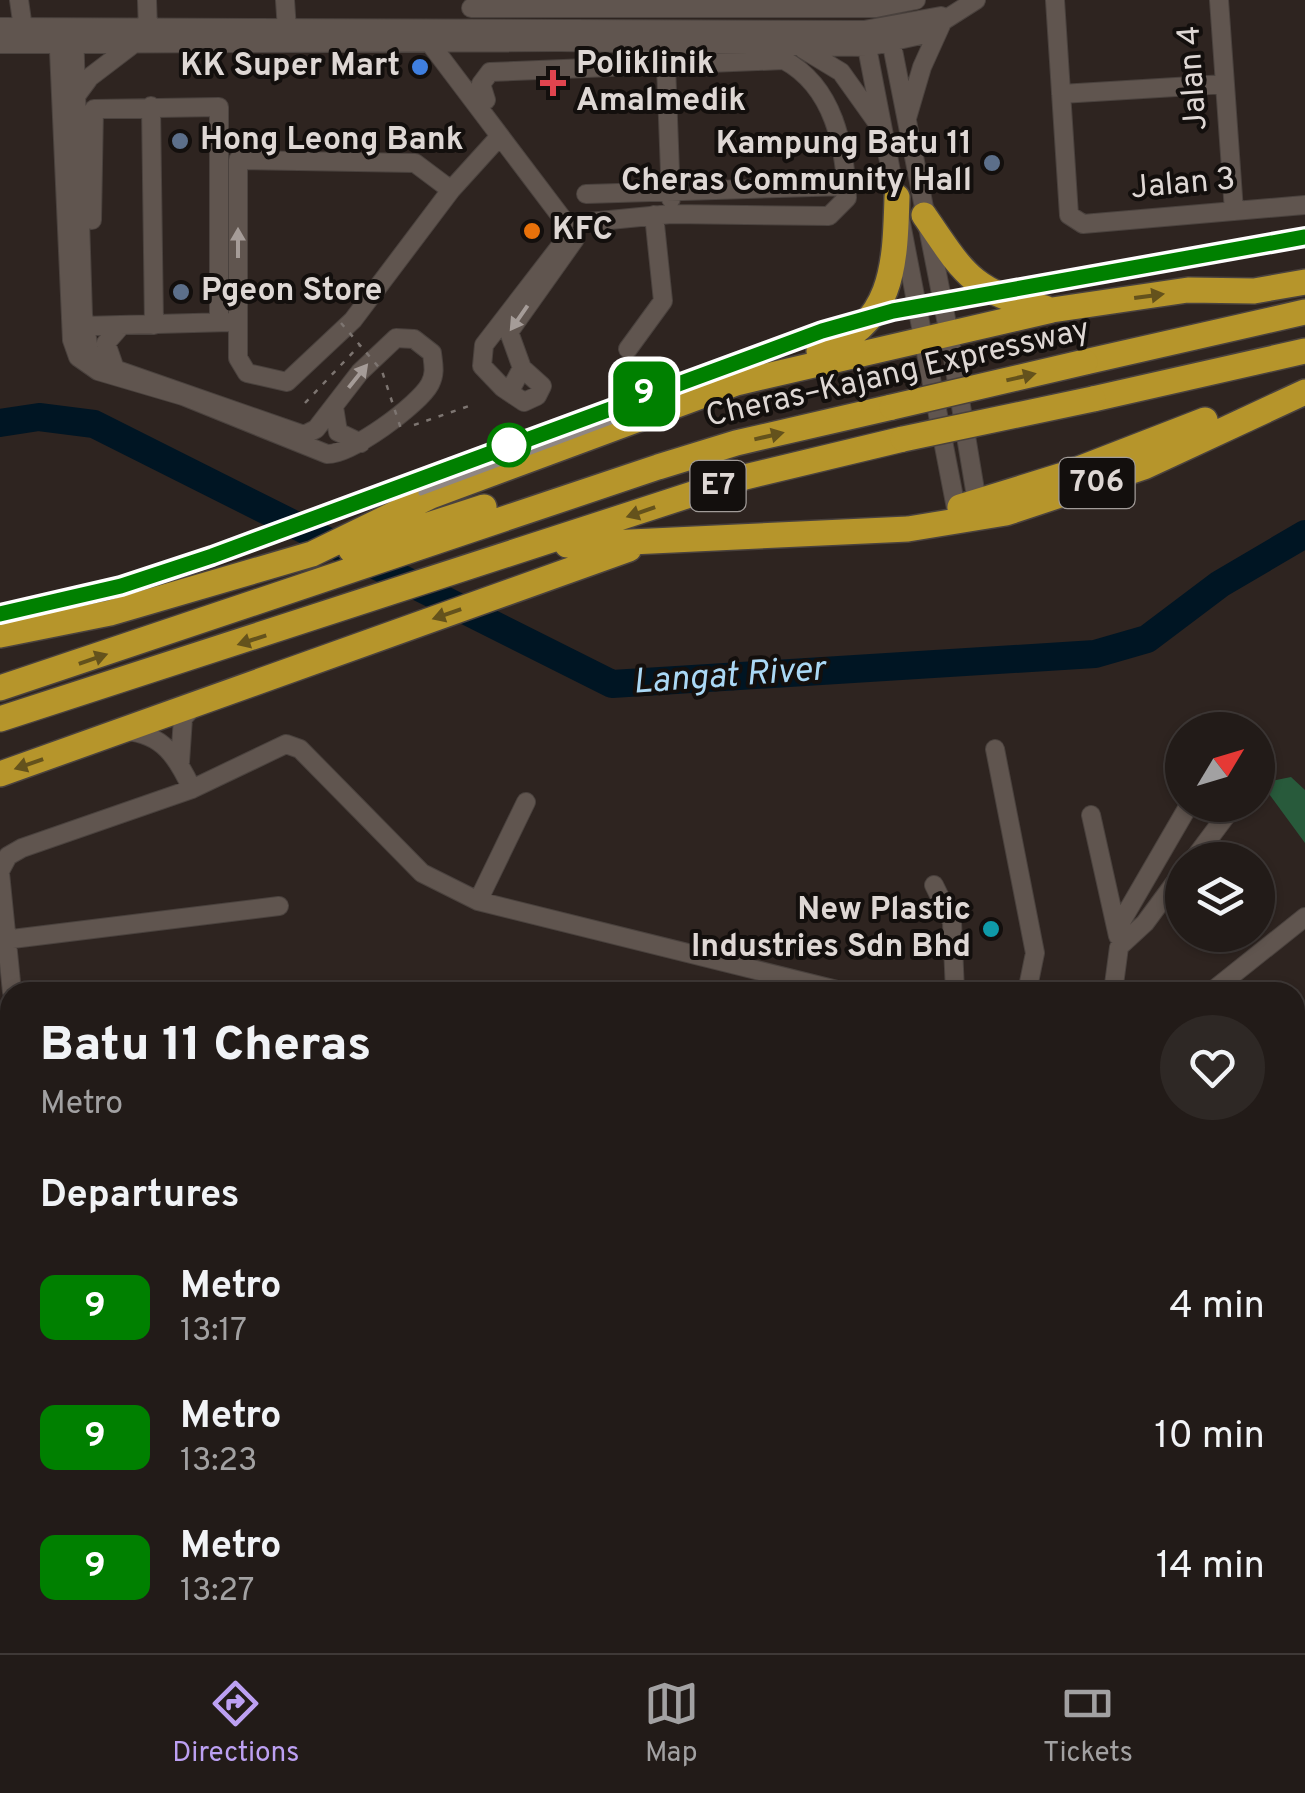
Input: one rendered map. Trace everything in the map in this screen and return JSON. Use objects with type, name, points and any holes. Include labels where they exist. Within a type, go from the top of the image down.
[{"type":"highway","points":[[736,384],[770,365],[843,344],[860,330],[884,299],[895,260],[897,197]]},
{"type":"highway","points":[[924,216],[966,274],[984,290],[1052,310]]},
{"type":"highway","points":[[0,646],[111,626],[304,561],[431,496],[736,384],[1052,310],[1188,290],[1254,290],[1305,282]]},
{"type":"highway","name":"Cheras–Kajang Expressway","points":[[0,688],[476,527],[736,444],[1305,312]]},
{"type":"highway","name":"Cheras–Kajang Expressway","points":[[0,719],[490,563],[745,477],[1305,351]]},
{"type":"highway","points":[[537,547],[876,528],[912,514],[967,505],[1305,391]]},
{"type":"highway","name":"706","points":[[876,528],[944,526],[1006,513],[1144,467],[1305,391]]},
{"type":"highway","points":[[0,635],[110,614],[594,475],[658,467]]},
{"type":"highway","points":[[0,774],[643,544]]},
{"type":"street","points":[[20,0],[23,28]]},
{"type":"street","points":[[148,0],[148,30]]},
{"type":"street","points":[[285,0],[287,30]]},
{"type":"street","points":[[0,44],[148,30],[287,30],[794,44],[890,37],[947,20],[976,0]]},
{"type":"street","points":[[1056,0],[1061,94],[1225,84]]},
{"type":"street","name":"Jalan 4","points":[[1219,0],[1234,211]]},
{"type":"street","points":[[574,227],[458,59],[471,35],[471,4],[908,2]]},
{"type":"street","points":[[905,128],[909,102],[947,20]]},
{"type":"street","points":[[0,27],[132,45],[430,42],[471,35],[866,38]]},
{"type":"street","points":[[66,37],[76,96],[83,317]]},
{"type":"street","points":[[66,37],[83,317],[94,358],[295,434],[310,432],[396,338],[414,339],[432,352],[434,370],[430,383],[361,443],[327,454],[183,396],[98,371],[74,350],[83,317],[91,116],[101,107],[219,107],[229,320],[238,358],[247,374],[288,382],[353,320],[451,190],[500,136]]},
{"type":"street","points":[[890,37],[924,216],[936,336],[967,505]]},
{"type":"street","points":[[866,38],[897,197],[936,336],[967,505]]},
{"type":"street","points":[[430,42],[574,227]]},
{"type":"street","points":[[794,44],[841,72],[886,137]]},
{"type":"street","points":[[76,96],[90,77],[132,45]]},
{"type":"street","points":[[486,100],[481,84],[490,72],[784,60],[799,68],[833,112],[848,198],[830,216],[662,215],[574,227],[484,345],[482,366],[488,377],[503,388],[520,377],[522,368],[508,332],[574,227]]},
{"type":"street","points":[[628,349],[663,302],[662,215],[670,191],[666,65]]},
{"type":"street","name":"Jalan 3","points":[[1061,94],[1069,215],[1083,224],[1305,205]]},
{"type":"street","points":[[833,112],[863,101]]},
{"type":"street","points":[[151,106],[154,320]]},
{"type":"street","points":[[229,320],[238,160],[415,164],[451,190]]},
{"type":"street","points":[[586,194],[846,186]]},
{"type":"street","points":[[83,317],[229,320]]},
{"type":"street","points":[[83,317],[122,326],[154,320]]},
{"type":"street","points":[[116,369],[106,343],[122,326]]},
{"type":"street","points":[[334,407],[338,432],[361,443]]},
{"type":"street","points":[[180,763],[183,718],[198,702]]},
{"type":"street","points":[[123,730],[146,733],[180,763],[192,789]]},
{"type":"street","points":[[10,982],[0,872],[8,856],[192,789],[270,748],[286,744],[300,749],[422,873],[478,901],[805,982]]},
{"type":"street","points":[[995,750],[1035,953],[1029,982]]},
{"type":"street","points":[[478,901],[526,802]]},
{"type":"street","points":[[1091,814],[1118,938],[1114,982]]},
{"type":"street","points":[[1118,938],[1181,822]]},
{"type":"street","points":[[1206,842],[1221,822]]},
{"type":"street","points":[[934,885],[946,900],[952,922],[954,982]]},
{"type":"street","points":[[1118,938],[1145,923],[1165,896]]},
{"type":"street","points":[[4,940],[279,906]]},
{"type":"street","points":[[1224,982],[1305,918]]},
{"type":"path","points":[[341,323],[382,371],[401,429]]},
{"type":"path","points":[[305,403],[359,346]]},
{"type":"path","points":[[415,424],[469,406]]},
{"type":"green space","points":[[1291,777],[1305,790],[1305,843],[1275,802],[1275,780]]},
{"type":"waterway","name":"Langat River","points":[[0,423],[39,417],[94,424],[612,684],[1095,654],[1147,639],[1220,584],[1305,534]]},
{"type":"railway","points":[[0,614],[121,586],[212,557],[822,331],[893,311],[1305,237]]},
{"type":"railway","points":[[421,493],[651,407]]},
{"type":"metro line","name":"9","points":[[0,614],[121,586],[212,556],[744,356],[822,331],[893,311],[1305,237]]},
{"type":"place","name":"KK Super Mart","points":[[420,67]]},
{"type":"place","name":"Poliklinik Amalmedik","points":[[553,83]]},
{"type":"place","name":"Hong Leong Bank","points":[[180,141]]},
{"type":"place","name":"Kampung Batu 11 Cheras Community Hall","points":[[992,163]]},
{"type":"place","name":"KFC","points":[[532,231]]},
{"type":"place","name":"Pgeon Store","points":[[181,292]]},
{"type":"place","name":"New Plastic Industries Sdn Bhd","points":[[991,929]]}]
